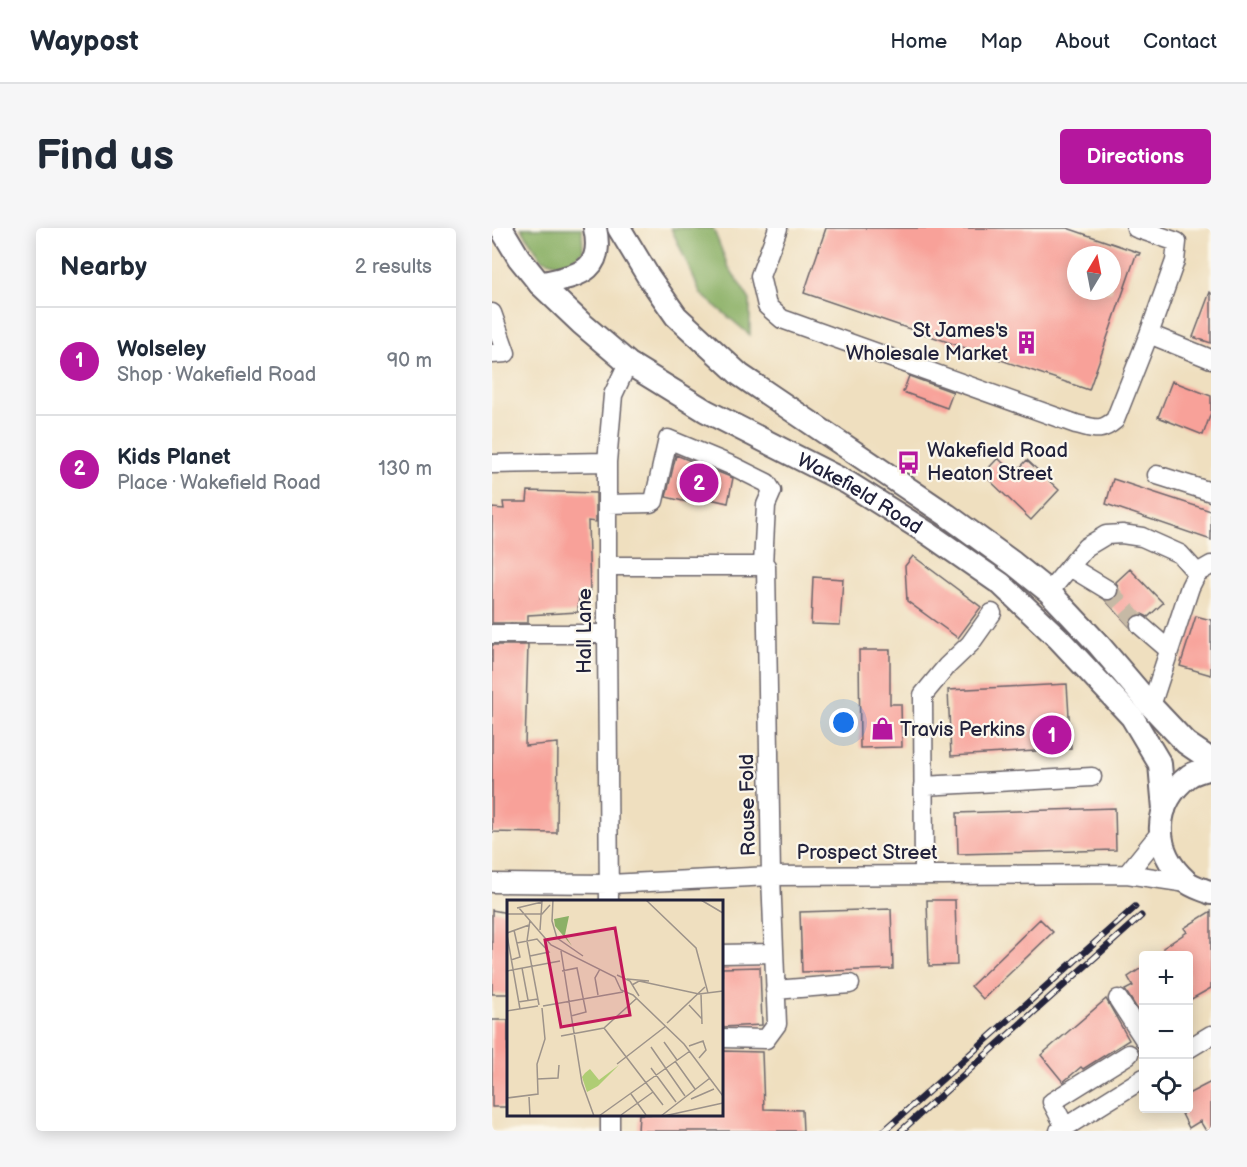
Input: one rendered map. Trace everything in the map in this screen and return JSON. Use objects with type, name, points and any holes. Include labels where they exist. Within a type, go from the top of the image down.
[{"type":"main road","name":"Wakefield Road","points":[[501,228],[519,258],[540,284],[628,363],[706,411],[848,483],[929,534],[1001,584],[1058,638],[1132,717],[1160,764],[1164,808]]},
{"type":"main road","points":[[540,284],[576,275],[589,268],[598,251],[595,228]]},
{"type":"main road","name":"Wakefield Road","points":[[619,228],[676,316],[740,375],[948,515],[1050,592],[1186,743],[1211,760]]},
{"type":"main road","points":[[1211,768],[1191,775],[1171,794],[1164,808],[1160,833],[1168,860],[1187,883],[1211,893]]},
{"type":"street","points":[[778,228],[760,276],[766,306],[782,319],[1076,424],[1095,428],[1106,427],[1115,420],[1175,261],[1176,243],[1136,228]]},
{"type":"street","points":[[492,313],[499,353]]},
{"type":"street","points":[[1149,334],[1211,359]]},
{"type":"street","name":"Hall Lane","points":[[609,893],[607,462],[613,394],[628,363]]},
{"type":"street","name":"Rouse Fold","points":[[607,504],[654,501],[668,439],[733,466],[766,483],[772,491],[766,505],[765,565],[771,876],[777,1024],[766,1039],[723,1038]]},
{"type":"street","points":[[492,464],[607,462]]},
{"type":"street","points":[[1157,475],[1211,492]]},
{"type":"street","points":[[1050,592],[1086,547],[1106,535],[1122,534],[1142,537],[1180,554],[1204,569],[1190,586],[1151,706]]},
{"type":"street","points":[[607,566],[765,565]]},
{"type":"street","points":[[1070,567],[1108,590]]},
{"type":"street","points":[[924,874],[923,695],[947,666],[970,644],[992,612]]},
{"type":"street","points":[[1140,625],[1169,650]]},
{"type":"street","points":[[492,634],[607,634]]},
{"type":"street","points":[[923,786],[1092,777]]},
{"type":"street","points":[[1126,874],[1160,833]]},
{"type":"street","name":"Prospect Street","points":[[492,883],[609,893],[771,876],[1126,874],[1187,883]]},
{"type":"street","points":[[723,954],[774,953]]},
{"type":"street","points":[[776,990],[850,984]]},
{"type":"street","points":[[1118,999],[1139,1033]]},
{"type":"street","points":[[1193,1046],[1211,1035]]},
{"type":"street","points":[[1129,1054],[1052,1102],[1062,1129],[1139,1081]]},
{"type":"green space","points":[[521,228],[582,228],[583,251],[564,266],[542,259]]},
{"type":"green space","points":[[671,228],[713,228],[728,266],[750,300],[750,335],[701,294]]},
{"type":"building","name":"St James's Wholesale Market","points":[[826,228],[1067,228],[1120,246],[1067,246],[1067,300],[1120,300],[1089,390],[804,293]]},
{"type":"building","name":"St James's Wholesale Market","points":[[1121,246],[1140,253],[1136,255],[1121,298]]},
{"type":"building","points":[[1211,293],[1211,343],[1193,337]]},
{"type":"building","points":[[909,376],[953,392],[947,408],[903,392]]},
{"type":"building","points":[[1172,381],[1211,396],[1211,413],[1203,435],[1158,417]]},
{"type":"building","points":[[676,455],[733,478],[728,503],[697,496],[696,500],[687,499],[687,502],[666,497]]},
{"type":"building","points":[[998,458],[1014,474],[1027,460],[1059,490],[1031,520],[983,474]]},
{"type":"building","points":[[1113,479],[1211,511],[1211,540],[1106,504]]},
{"type":"building","points":[[528,491],[596,493],[596,522],[588,521],[590,592],[579,593],[578,612],[528,615],[528,623],[492,623],[492,508],[504,509],[503,502],[527,502]]},
{"type":"building","points":[[913,556],[981,607],[958,638],[907,601],[905,566]]},
{"type":"building","points":[[1130,569],[1163,603],[1148,617],[1142,614],[1132,617],[1129,626],[1105,600],[1113,600],[1117,596],[1119,590],[1116,582]]},
{"type":"building","points":[[813,577],[843,579],[840,625],[811,624]]},
{"type":"building","points":[[1196,616],[1211,620],[1211,675],[1180,666]]},
{"type":"building","points":[[492,645],[528,645],[525,746],[558,743],[557,833],[492,832]]},
{"type":"building","points":[[859,650],[890,650],[890,704],[901,704],[902,747],[860,748]]},
{"type":"building","points":[[1067,684],[1071,749],[951,756],[948,690]]},
{"type":"building","points":[[1115,808],[1116,850],[958,854],[957,813]]},
{"type":"building","points":[[927,900],[955,900],[957,965],[929,966]]},
{"type":"building","points":[[891,909],[893,969],[802,972],[800,912]]},
{"type":"building","points":[[492,910],[507,913],[507,994],[492,994]]},
{"type":"building","points":[[1211,911],[1211,988],[1193,998],[1193,951],[1165,951],[1163,948],[1187,932],[1184,928]]},
{"type":"building","points":[[1040,919],[1053,932],[983,999],[971,986]]},
{"type":"building","points":[[760,967],[762,1025],[723,1027],[723,968]]},
{"type":"building","points":[[1139,970],[1139,1012],[1125,990],[1133,986],[1128,977]]},
{"type":"building","points":[[1106,999],[1129,1040],[1083,1069],[1081,1067],[1063,1082],[1041,1055]]},
{"type":"building","points":[[492,1020],[507,1020],[507,1107],[492,1107]]},
{"type":"building","points":[[723,1051],[762,1052],[764,1109],[802,1110],[803,1131],[638,1131],[639,1116],[723,1116]]},
{"type":"building","points":[[1211,1082],[1211,1131],[1206,1131],[1200,1121],[1189,1128],[1182,1113],[1193,1113],[1193,1091]]},
{"type":"tunnel","points":[[1108,590],[1140,625]]},
{"type":"railway","points":[[884,1131],[1135,907]]},
{"type":"railway","points":[[901,1131],[1141,916]]},
{"type":"place","name":"St James's Wholesale Market","points":[[1026,342]]},
{"type":"place","name":"Wakefield Road Heaton Street","points":[[909,462]]},
{"type":"place","name":"Kids Planet","points":[[699,483]]},
{"type":"place","name":"Travis Perkins","points":[[882,729]]},
{"type":"place","name":"Wolseley","points":[[1052,735]]}]
